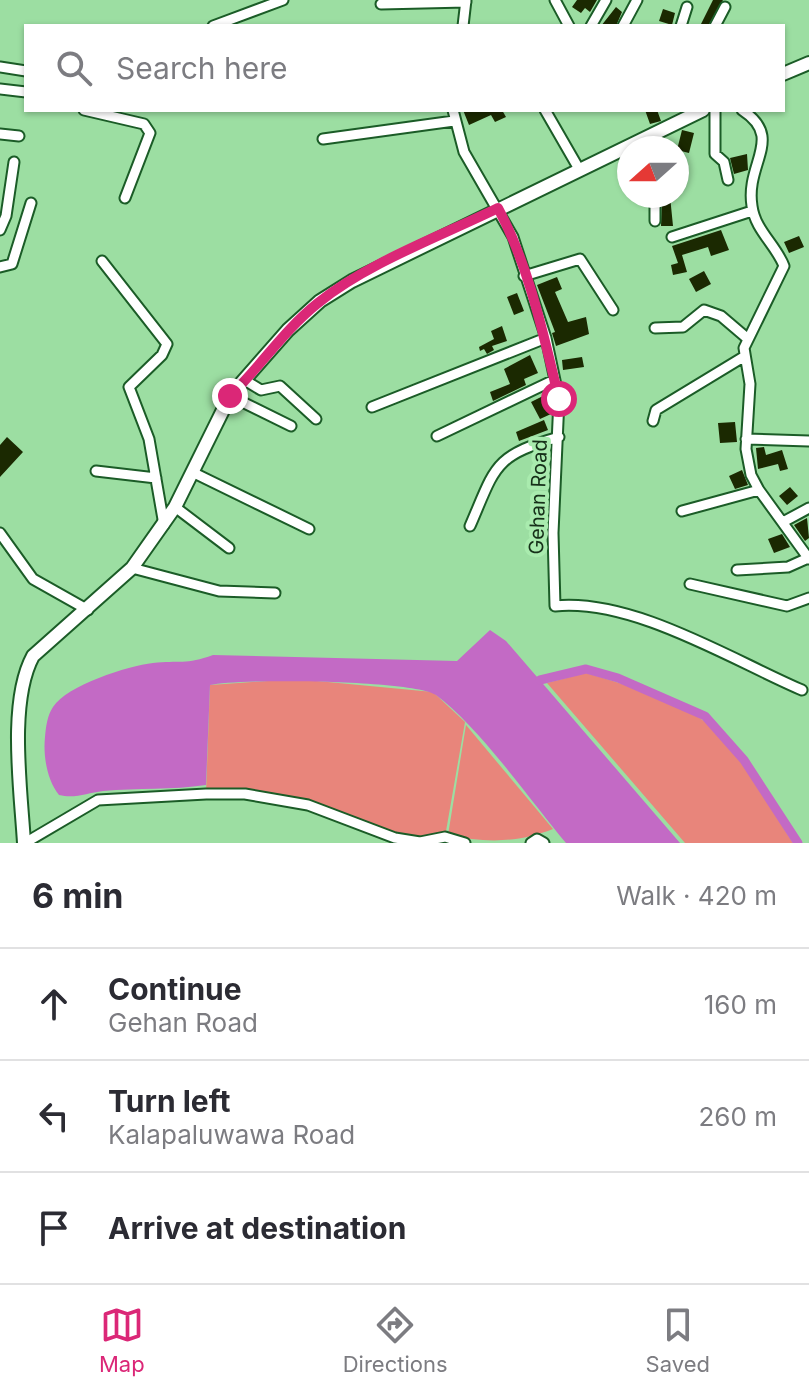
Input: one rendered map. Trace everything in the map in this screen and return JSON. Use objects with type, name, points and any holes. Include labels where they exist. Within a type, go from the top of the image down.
[{"type":"main road","points":[[785,73],[809,63]]},
{"type":"main road","points":[[660,136],[700,112]]},
{"type":"main road","points":[[24,843],[20,705],[24,676],[33,656],[132,568],[175,507],[230,396],[246,381],[260,360],[320,301],[379,267],[579,169],[617,155]]},
{"type":"street","points":[[218,24],[283,0]]},
{"type":"street","points":[[555,0],[568,24]]},
{"type":"street","points":[[592,24],[606,0]]},
{"type":"street","points":[[624,24],[637,0]]},
{"type":"street","points":[[381,4],[466,1],[463,24]]},
{"type":"street","points":[[682,24],[687,7]]},
{"type":"street","points":[[716,24],[725,7]]},
{"type":"street","points":[[0,67],[24,71]]},
{"type":"street","points":[[0,89],[24,92]]},
{"type":"street","points":[[93,112],[144,124],[150,133],[125,198]]},
{"type":"street","points":[[546,112],[579,169]]},
{"type":"street","points":[[715,112],[715,154],[724,162],[728,180]]},
{"type":"street","points":[[737,570],[788,567],[809,558],[759,490],[748,463],[746,439],[750,384],[745,356],[748,339],[784,266],[752,211],[753,175],[764,132],[759,122],[745,112]]},
{"type":"street","points":[[323,139],[453,115]]},
{"type":"street","name":"Gehan Road","points":[[453,115],[464,152],[513,237],[546,338],[559,399],[553,533],[555,606],[606,608],[743,660],[802,690]]},
{"type":"street","points":[[0,134],[19,136]]},
{"type":"street","points":[[0,230],[6,216],[14,162]]},
{"type":"street","points":[[0,267],[12,264],[31,203]]},
{"type":"street","points":[[655,208],[655,221]]},
{"type":"street","points":[[672,237],[752,211]]},
{"type":"street","points":[[524,276],[580,259],[613,310]]},
{"type":"street","points":[[102,261],[167,344],[162,355],[129,387],[149,439],[164,525]]},
{"type":"street","points":[[655,328],[683,327],[704,310],[721,316],[748,339]]},
{"type":"street","points":[[372,407],[546,338]]},
{"type":"street","points":[[653,421],[656,410],[745,356]]},
{"type":"street","points":[[437,436],[554,380]]},
{"type":"street","points":[[246,381],[261,390],[280,386],[316,419]]},
{"type":"street","points":[[230,396],[291,426]]},
{"type":"street","points":[[470,526],[502,459],[521,448],[559,437]]},
{"type":"street","points":[[746,439],[809,441]]},
{"type":"street","points":[[96,471],[156,478]]},
{"type":"street","points":[[192,472],[309,529]]},
{"type":"street","points":[[682,511],[759,490]]},
{"type":"street","points":[[175,507],[229,548]]},
{"type":"street","points":[[783,522],[809,508]]},
{"type":"street","points":[[0,533],[33,579],[88,610]]},
{"type":"street","points":[[132,568],[219,591],[275,593]]},
{"type":"street","points":[[690,584],[787,606],[809,598]]},
{"type":"street","points":[[24,843],[98,800],[206,794],[245,794],[308,805],[395,838],[465,843]]},
{"type":"street","points":[[531,843],[537,839],[544,843]]},
{"type":"shaded area","points":[[490,630],[506,641],[680,843],[566,843],[487,745],[453,709],[436,695],[397,686],[290,681],[210,685],[206,785],[65,796],[59,795],[49,775],[45,744],[47,722],[53,707],[71,691],[114,672],[213,655],[457,661]]},
{"type":"shaded area","points":[[586,673],[660,698],[714,729],[751,776],[793,843],[685,843],[547,683]]},
{"type":"shaded area","points":[[296,679],[433,692],[465,722],[445,837],[420,842],[308,805],[206,794],[210,685]]},
{"type":"shaded area","points":[[466,725],[553,829],[527,837],[501,840],[448,835]]},
{"type":"building","points":[[577,0],[597,0],[590,12],[585,8],[581,13],[572,7]]},
{"type":"building","points":[[713,0],[723,0],[709,24],[701,24]]},
{"type":"building","points":[[616,7],[622,12],[617,24],[603,24]]},
{"type":"building","points":[[663,9],[675,13],[672,24],[659,21]]},
{"type":"building","points":[[464,112],[503,112],[506,117],[495,122],[491,115],[469,125]]},
{"type":"building","points":[[646,112],[658,112],[661,121],[650,124]]},
{"type":"building","points":[[682,130],[694,133],[689,153],[689,136],[680,136]]},
{"type":"building","points":[[747,154],[748,170],[734,174],[730,158]]},
{"type":"building","points":[[662,208],[671,208],[673,226],[661,226]]},
{"type":"building","points":[[721,230],[729,250],[711,256],[708,247],[682,255],[687,272],[673,275],[671,265],[678,263],[672,246]]},
{"type":"building","points":[[799,236],[804,247],[789,253],[784,242]]},
{"type":"building","points":[[704,271],[711,284],[696,292],[689,279]]},
{"type":"building","points":[[557,277],[562,289],[555,292],[568,322],[586,317],[589,334],[556,346],[552,333],[555,332],[537,285]]},
{"type":"building","points":[[517,293],[524,311],[514,315],[507,297]]},
{"type":"building","points":[[502,326],[507,341],[492,346],[494,350],[487,354],[484,349],[480,351],[479,347],[494,339],[491,331]]},
{"type":"building","points":[[530,355],[538,373],[524,379],[526,385],[493,401],[490,392],[510,384],[504,369]]},
{"type":"building","points":[[582,357],[584,367],[563,370],[562,360]]},
{"type":"building","points":[[543,396],[551,414],[540,419],[531,402]]},
{"type":"building","points":[[544,420],[548,430],[519,441],[516,432]]},
{"type":"building","points":[[735,422],[737,442],[720,443],[718,423]]},
{"type":"building","points":[[7,437],[23,452],[0,477],[0,445]]},
{"type":"building","points":[[764,447],[766,455],[782,450],[788,469],[780,471],[778,464],[758,469],[756,448]]},
{"type":"building","points":[[742,470],[748,485],[735,489],[729,476]]},
{"type":"building","points":[[790,487],[798,496],[787,505],[779,496]]},
{"type":"building","points":[[807,518],[809,538],[805,541],[794,525]]},
{"type":"building","points":[[782,534],[790,547],[774,553],[768,539]]},
{"type":"waterway","points":[[540,680],[586,669],[618,678],[705,716],[744,760],[798,843]]},
{"type":"route","points":[[230,396],[288,330],[320,301],[352,281],[498,208],[513,237],[524,276],[534,296],[559,399]]}]
